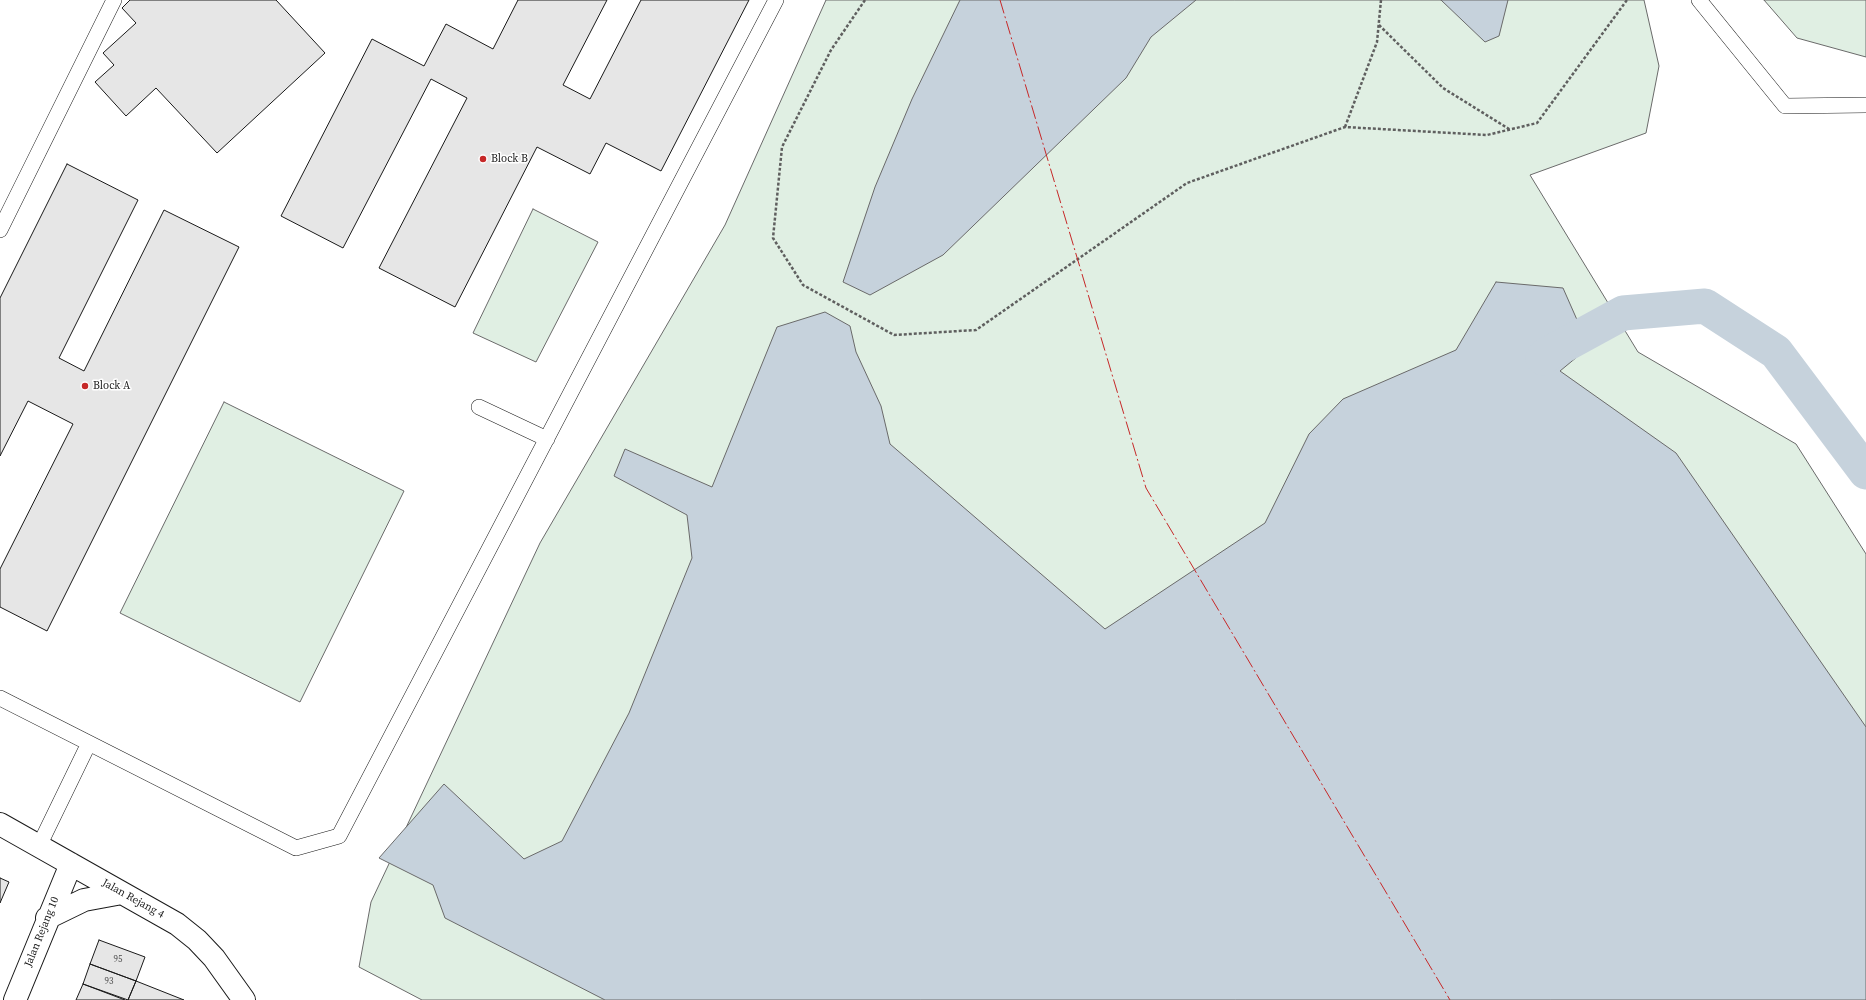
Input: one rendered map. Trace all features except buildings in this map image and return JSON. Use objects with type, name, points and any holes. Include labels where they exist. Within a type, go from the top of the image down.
[{"type":"street","name":"Jalan Rejang 4","points":[[0,824],[178,924],[197,940],[214,958],[244,1000]]},
{"type":"street","points":[[43,848],[50,873],[50,898],[47,918]]},
{"type":"street","name":"Jalan Rejang 10","points":[[15,1000],[47,918],[71,864]]},
{"type":"street","points":[[47,918],[84,900],[122,893]]},
{"type":"lane","points":[[0,230],[114,0]]},
{"type":"lane","points":[[0,698],[296,848],[339,836],[776,0]]},
{"type":"lane","points":[[1698,0],[1785,106],[1866,105]]},
{"type":"lane","points":[[480,406],[547,439]]},
{"type":"lane","points":[[43,848],[89,743]]},
{"type":"path","points":[[865,0],[831,50],[782,147],[773,238],[803,285],[894,335],[976,330],[1187,183],[1345,127],[1487,135],[1537,122],[1627,0]]},
{"type":"path","points":[[1345,127],[1377,42],[1381,0]]},
{"type":"path","points":[[1379,25],[1443,88],[1509,130]]},
{"type":"green space","points":[[826,0],[1644,0],[1659,66],[1646,133],[1530,175],[1638,352],[1796,444],[1866,554],[1866,1000],[422,1000],[359,967],[371,902],[540,543],[725,225]]},
{"type":"green space","points":[[1764,0],[1866,0],[1866,57],[1797,38]]},
{"type":"green space","points":[[533,209],[598,242],[536,362],[473,333]]},
{"type":"green space","points":[[224,402],[404,491],[300,702],[120,613]]},
{"type":"shaded area","points":[[960,0],[1196,0],[1151,37],[1126,78],[943,255],[870,295],[843,282],[875,187],[912,99]]},
{"type":"shaded area","points":[[1441,0],[1508,0],[1499,36],[1485,42]]},
{"type":"shaded area","points":[[1496,282],[1563,288],[1589,347],[1560,371],[1676,453],[1866,727],[1866,1000],[605,1000],[445,918],[433,885],[379,858],[444,784],[524,859],[562,841],[629,713],[692,558],[687,515],[614,476],[625,449],[712,487],[777,327],[825,312],[850,326],[856,352],[881,406],[890,444],[1105,629],[1265,523],[1309,434],[1343,399],[1456,350]]},
{"type":"waterway","points":[[1543,358],[1623,313],[1705,306],[1776,352],[1866,472]]},
{"type":"power","points":[[1000,0],[1146,488],[1450,1000]]},
{"type":"place","name":"Block B","points":[[483,159]]},
{"type":"place","name":"Block A","points":[[85,386]]}]
